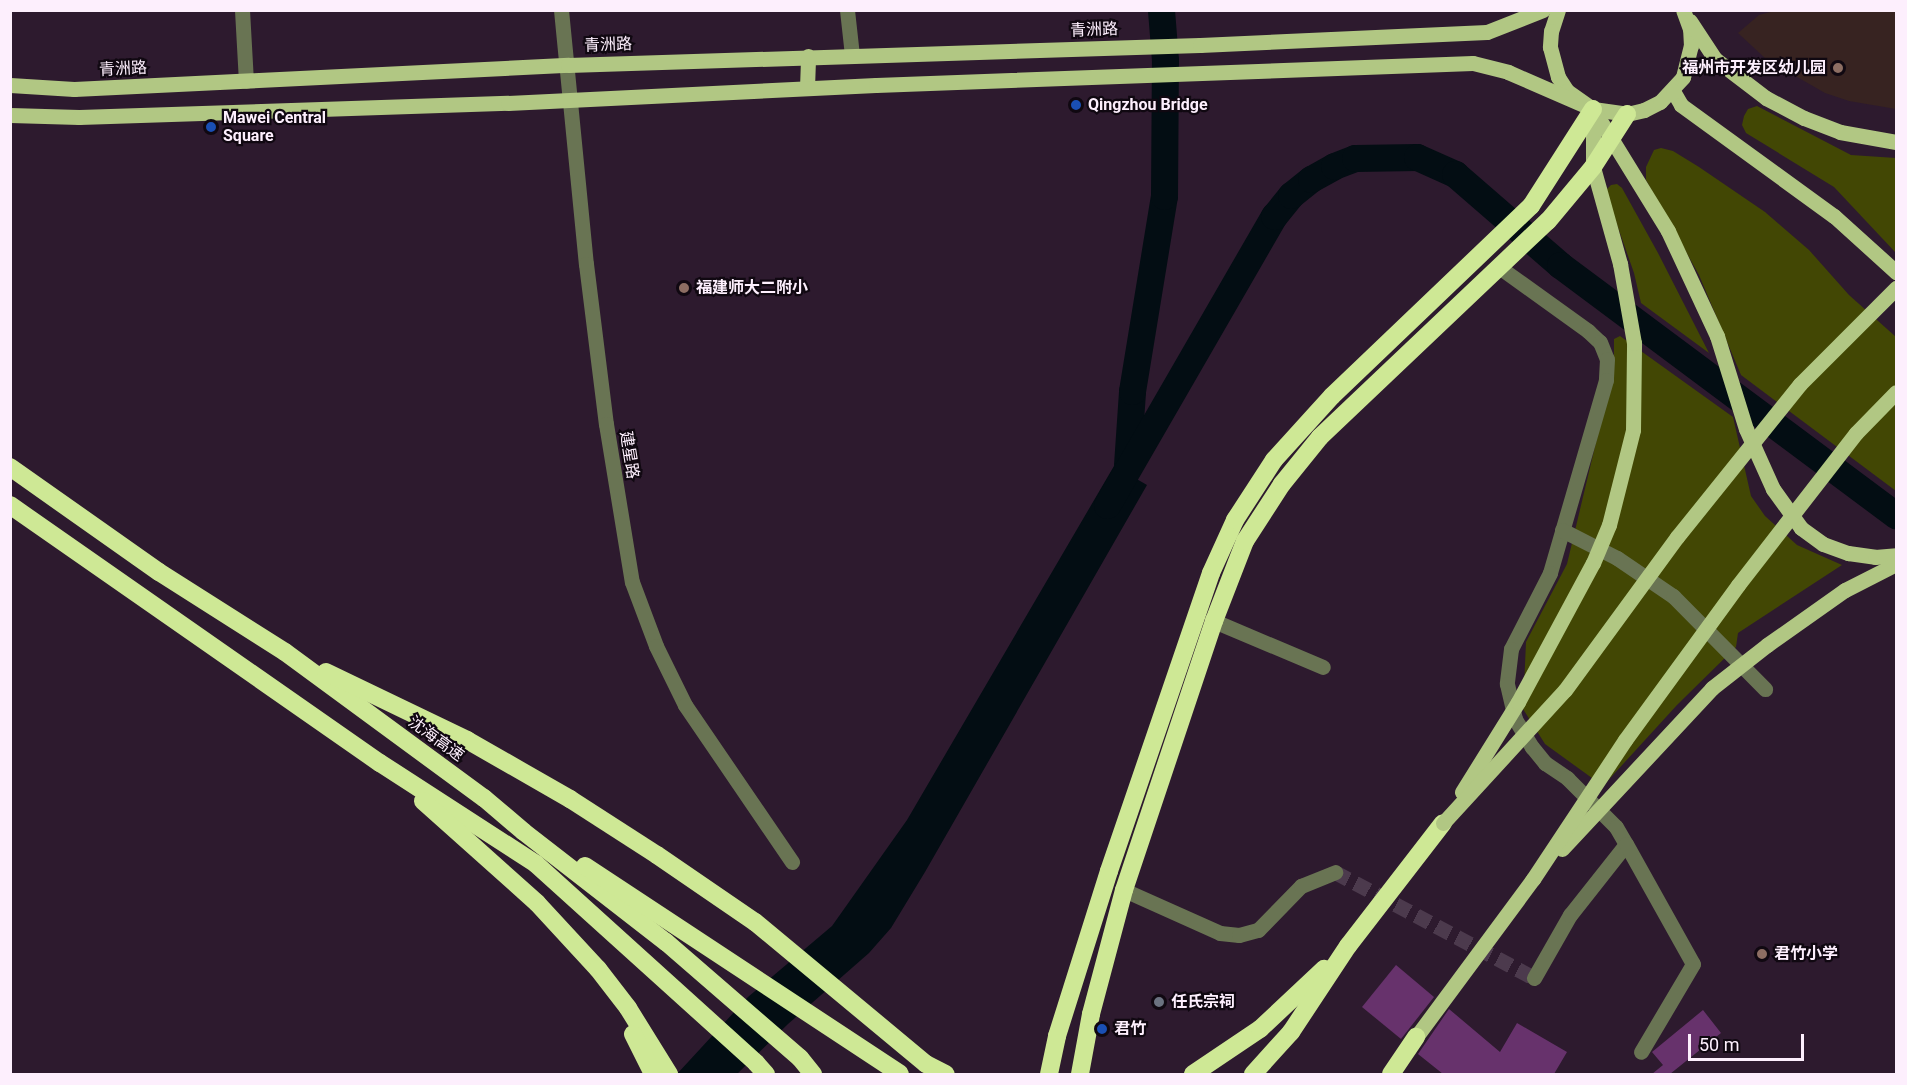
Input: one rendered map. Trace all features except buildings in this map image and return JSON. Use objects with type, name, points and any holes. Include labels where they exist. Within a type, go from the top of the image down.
[{"type":"highway","points":[[1049,1074],[1057,1036],[1109,871],[1211,573],[1235,520],[1274,460],[1300,430],[1483,250],[1531,206],[1593,109]]},
{"type":"highway","points":[[1080,1074],[1091,1014],[1124,890],[1214,621],[1245,542],[1282,484],[1345,411],[1548,221],[1593,167],[1627,114]]},
{"type":"highway","name":"沈海高速","points":[[10,467],[159,572],[285,652],[484,798],[524,832],[666,942],[800,1058],[813,1074]]},
{"type":"highway","points":[[10,505],[380,763],[536,864],[766,1074]]},
{"type":"highway","points":[[285,652],[467,740],[570,799],[755,922],[926,1064],[946,1074]]},
{"type":"highway","points":[[380,763],[537,903],[598,969],[628,1008],[669,1074]]},
{"type":"highway","points":[[484,798],[900,1074]]},
{"type":"highway","points":[[1253,1074],[1291,1032],[1348,946],[1443,823]]},
{"type":"highway","points":[[1193,1074],[1260,1029],[1348,946]]},
{"type":"highway","points":[[598,969],[653,1074]]},
{"type":"highway","points":[[1391,1074],[1416,1037]]},
{"type":"main road","name":"青洲路","points":[[10,85],[74,89],[106,88],[568,65],[1200,45],[1487,32],[1543,10]]},
{"type":"main road","points":[[1558,10],[1551,31],[1552,63],[1567,91],[1593,109],[1668,231],[1717,336],[1746,429],[1773,489],[1801,528],[1823,544],[1848,553],[1875,557],[1896,555]]},
{"type":"main road","points":[[10,115],[79,117],[1473,63],[1508,72],[1593,109],[1627,114],[1644,110],[1673,91],[1689,62],[1690,29],[1683,10]]},
{"type":"main road","points":[[1683,10],[1715,59],[1766,98],[1804,118],[1840,132],[1896,142]]},
{"type":"main road","points":[[807,88],[808,56]]},
{"type":"main road","points":[[105,116],[106,88]]},
{"type":"main road","points":[[1673,91],[1681,105],[1834,216],[1896,272]]},
{"type":"main road","points":[[1443,823],[1518,702],[1593,563],[1609,525],[1633,430],[1634,343],[1620,264],[1593,167],[1593,109]]},
{"type":"main road","points":[[1443,823],[1565,690],[1677,537],[1800,384],[1896,288]]},
{"type":"main road","points":[[1416,1037],[1533,879],[1625,740],[1738,585],[1856,433],[1896,392]]},
{"type":"main road","points":[[1533,879],[1712,688],[1767,645],[1845,590],[1896,564]]},
{"type":"street","points":[[242,10],[246,81]]},
{"type":"street","name":"建星路","points":[[561,10],[586,264],[605,413],[634,592],[665,667],[685,705],[792,862]]},
{"type":"street","points":[[847,10],[852,55]]},
{"type":"street","points":[[1499,267],[1600,342],[1607,359],[1606,380],[1550,573],[1511,649],[1507,684],[1515,719],[1532,747],[1545,763],[1567,778],[1616,827],[1693,964],[1641,1052]]},
{"type":"street","points":[[1562,530],[1617,558],[1674,596],[1765,689]]},
{"type":"street","points":[[1214,621],[1323,667]]},
{"type":"street","points":[[1534,978],[1570,915],[1626,844]]},
{"type":"street","points":[[1124,890],[1220,933],[1239,935],[1258,930],[1301,886],[1335,872]]},
{"type":"shaded area","name":"福州市开发区幼儿园","points":[[1778,10],[1896,11],[1896,109],[1849,101],[1825,93],[1766,59],[1738,33],[1759,15]]},
{"type":"shaded area","points":[[1114,466],[1147,485],[891,928],[869,953],[788,1024],[737,1074],[677,1074],[748,997],[832,926],[907,820]]},
{"type":"green space","points":[[1757,106],[1851,155],[1896,158],[1896,253],[1834,187],[1746,133],[1742,125],[1744,116],[1748,109]]},
{"type":"green space","points":[[1661,148],[1673,151],[1699,167],[1765,212],[1809,250],[1849,295],[1896,337],[1896,491],[1741,375],[1699,275],[1646,180],[1646,167],[1654,150]]},
{"type":"green space","points":[[1617,184],[1622,188],[1658,253],[1709,353],[1641,303],[1634,273],[1607,196],[1607,189]]},
{"type":"green space","points":[[1620,336],[1733,417],[1751,496],[1765,516],[1797,545],[1842,565],[1738,633],[1736,647],[1677,705],[1603,786],[1545,744],[1523,709],[1526,642],[1567,564],[1614,367],[1614,339]]},
{"type":"waterway","points":[[1127,465],[1132,391],[1164,196],[1165,60],[1161,10]]},
{"type":"waterway","points":[[1107,505],[1274,216],[1291,195],[1311,179],[1334,166],[1355,158],[1417,157],[1455,174],[1560,265],[1896,515]]},
{"type":"tunnel","points":[[1335,872],[1534,978]]},
{"type":"place","name":"福州市开发区幼儿园","points":[[1838,68]]},
{"type":"place","name":"Qingzhou Bridge","points":[[1076,105]]},
{"type":"place","name":"Mawei Central Square","points":[[211,127]]},
{"type":"place","name":"福建师大二附小","points":[[684,288]]},
{"type":"place","name":"君竹小学","points":[[1762,954]]},
{"type":"place","name":"任氏宗祠","points":[[1159,1002]]},
{"type":"place","name":"君竹","points":[[1102,1029]]}]
